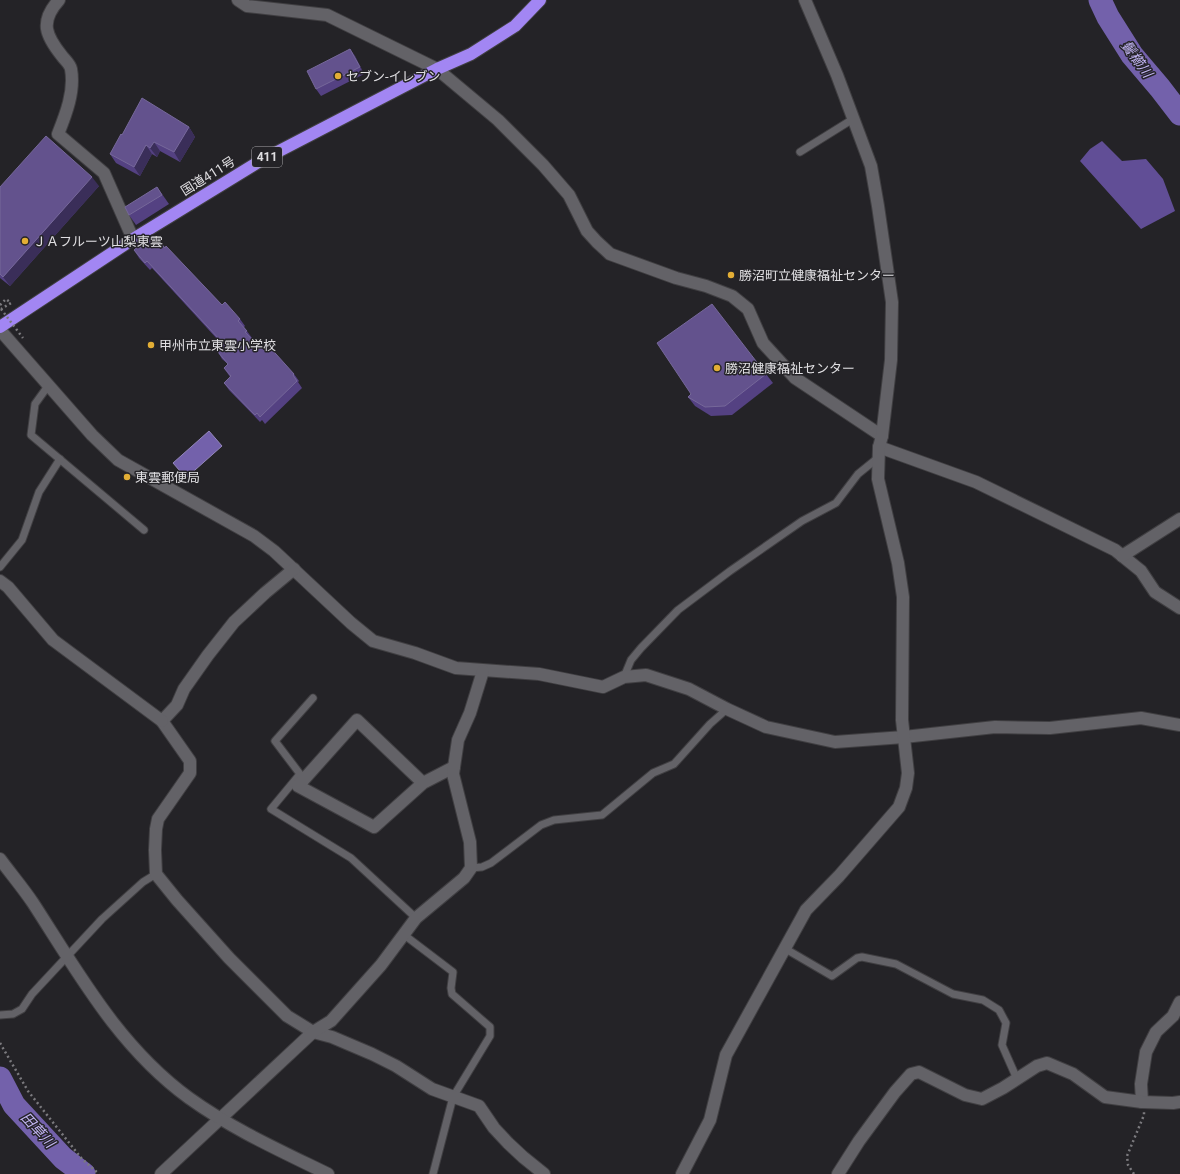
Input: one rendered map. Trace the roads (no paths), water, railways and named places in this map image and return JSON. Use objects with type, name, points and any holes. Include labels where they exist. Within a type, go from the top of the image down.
[{"type":"highway","name":"国道411号","points":[[0,327],[134,239],[260,161],[437,69],[471,54],[515,26],[540,0]]},
{"type":"street","points":[[59,0],[48,18],[46,30],[50,41],[70,67],[71,92],[58,134],[104,173],[134,239]]},
{"type":"street","points":[[238,0],[247,6],[327,15],[437,69],[498,120],[543,165],[569,195],[588,231],[610,254],[676,278],[706,286],[732,296],[748,309],[763,343],[794,378],[880,447],[976,482],[1115,550],[1141,571],[1155,592],[1180,608]]},
{"type":"street","points":[[682,1174],[710,1120],[726,1056],[784,948],[806,910],[839,876],[899,807],[906,788],[908,773],[902,720],[903,597],[898,563],[878,479],[880,447],[891,360],[892,302],[871,166],[837,75],[805,0]]},
{"type":"street","points":[[0,330],[92,435],[118,460],[254,536],[274,551],[351,623],[374,641],[415,653],[456,668],[539,674],[602,687],[624,677],[646,675],[689,689],[727,709],[766,726],[836,742],[904,737],[995,727],[1050,728],[1141,718],[1180,724]]},
{"type":"street","points":[[1122,556],[1180,519]]},
{"type":"street","points":[[162,721],[177,705],[184,689],[234,622],[265,593],[294,569]]},
{"type":"street","points":[[0,581],[8,588],[53,640],[162,721],[190,761],[190,773],[158,819],[155,850],[156,874],[177,900],[229,958],[288,1016],[313,1032],[332,1037],[372,1054],[396,1066],[432,1089],[479,1106],[494,1128],[508,1143],[544,1174]]},
{"type":"street","points":[[161,1174],[313,1032],[331,1021],[381,965],[416,918],[464,878],[471,868],[470,842],[453,774],[458,740],[470,713],[482,671]]},
{"type":"street","points":[[423,783],[357,720],[298,786],[374,827],[423,783],[454,768]]},
{"type":"street","points":[[0,859],[32,902],[102,1010],[148,1062],[189,1098],[220,1118],[328,1174]]},
{"type":"street","points":[[1142,1102],[1141,1084],[1146,1052],[1156,1032],[1173,1016],[1180,1002]]},
{"type":"street","points":[[838,1174],[859,1141],[890,1098],[911,1074],[919,1072],[965,1095],[982,1099],[1003,1088],[1037,1066],[1047,1063],[1073,1074],[1105,1097],[1142,1102],[1180,1102]]},
{"type":"lane","points":[[800,152],[853,120]]},
{"type":"lane","points":[[48,386],[35,404],[31,435],[144,530]]},
{"type":"lane","points":[[624,677],[631,660],[640,648],[678,610],[802,521],[836,503],[880,447]]},
{"type":"lane","points":[[0,567],[22,540],[39,492],[60,459]]},
{"type":"lane","points":[[313,698],[275,741],[300,774],[271,809],[351,858],[416,918]]},
{"type":"lane","points":[[471,868],[482,867],[490,863],[541,825],[554,820],[602,815],[653,773],[674,764],[710,724],[727,709]]},
{"type":"lane","points":[[0,1015],[14,1014],[22,1009],[32,994],[102,919],[143,882],[156,874]]},
{"type":"lane","points":[[403,934],[452,972],[452,994],[490,1027],[490,1036],[453,1097],[433,1174]]},
{"type":"lane","points":[[784,948],[832,976],[857,958],[862,957],[896,964],[953,994],[983,1000],[999,1010],[1006,1023],[1002,1045],[1017,1079]]},
{"type":"waterway","name":"鬢櫛川","points":[[1100,0],[1108,17],[1132,55],[1180,114]]},
{"type":"waterway","name":"田草川","points":[[0,1078],[14,1105],[63,1158],[84,1174]]},
{"type":"place","name":"セブン-イレブン","points":[[338,76]]},
{"type":"place","name":"ＪＡフルーツ山梨東雲","points":[[25,241]]},
{"type":"place","name":"勝沼町立健康福祉センター","points":[[731,275]]},
{"type":"place","name":"甲州市立東雲小学校","points":[[151,345]]},
{"type":"place","name":"勝沼健康福祉センター","points":[[717,368]]},
{"type":"place","name":"東雲郵便局","points":[[127,477]]}]
